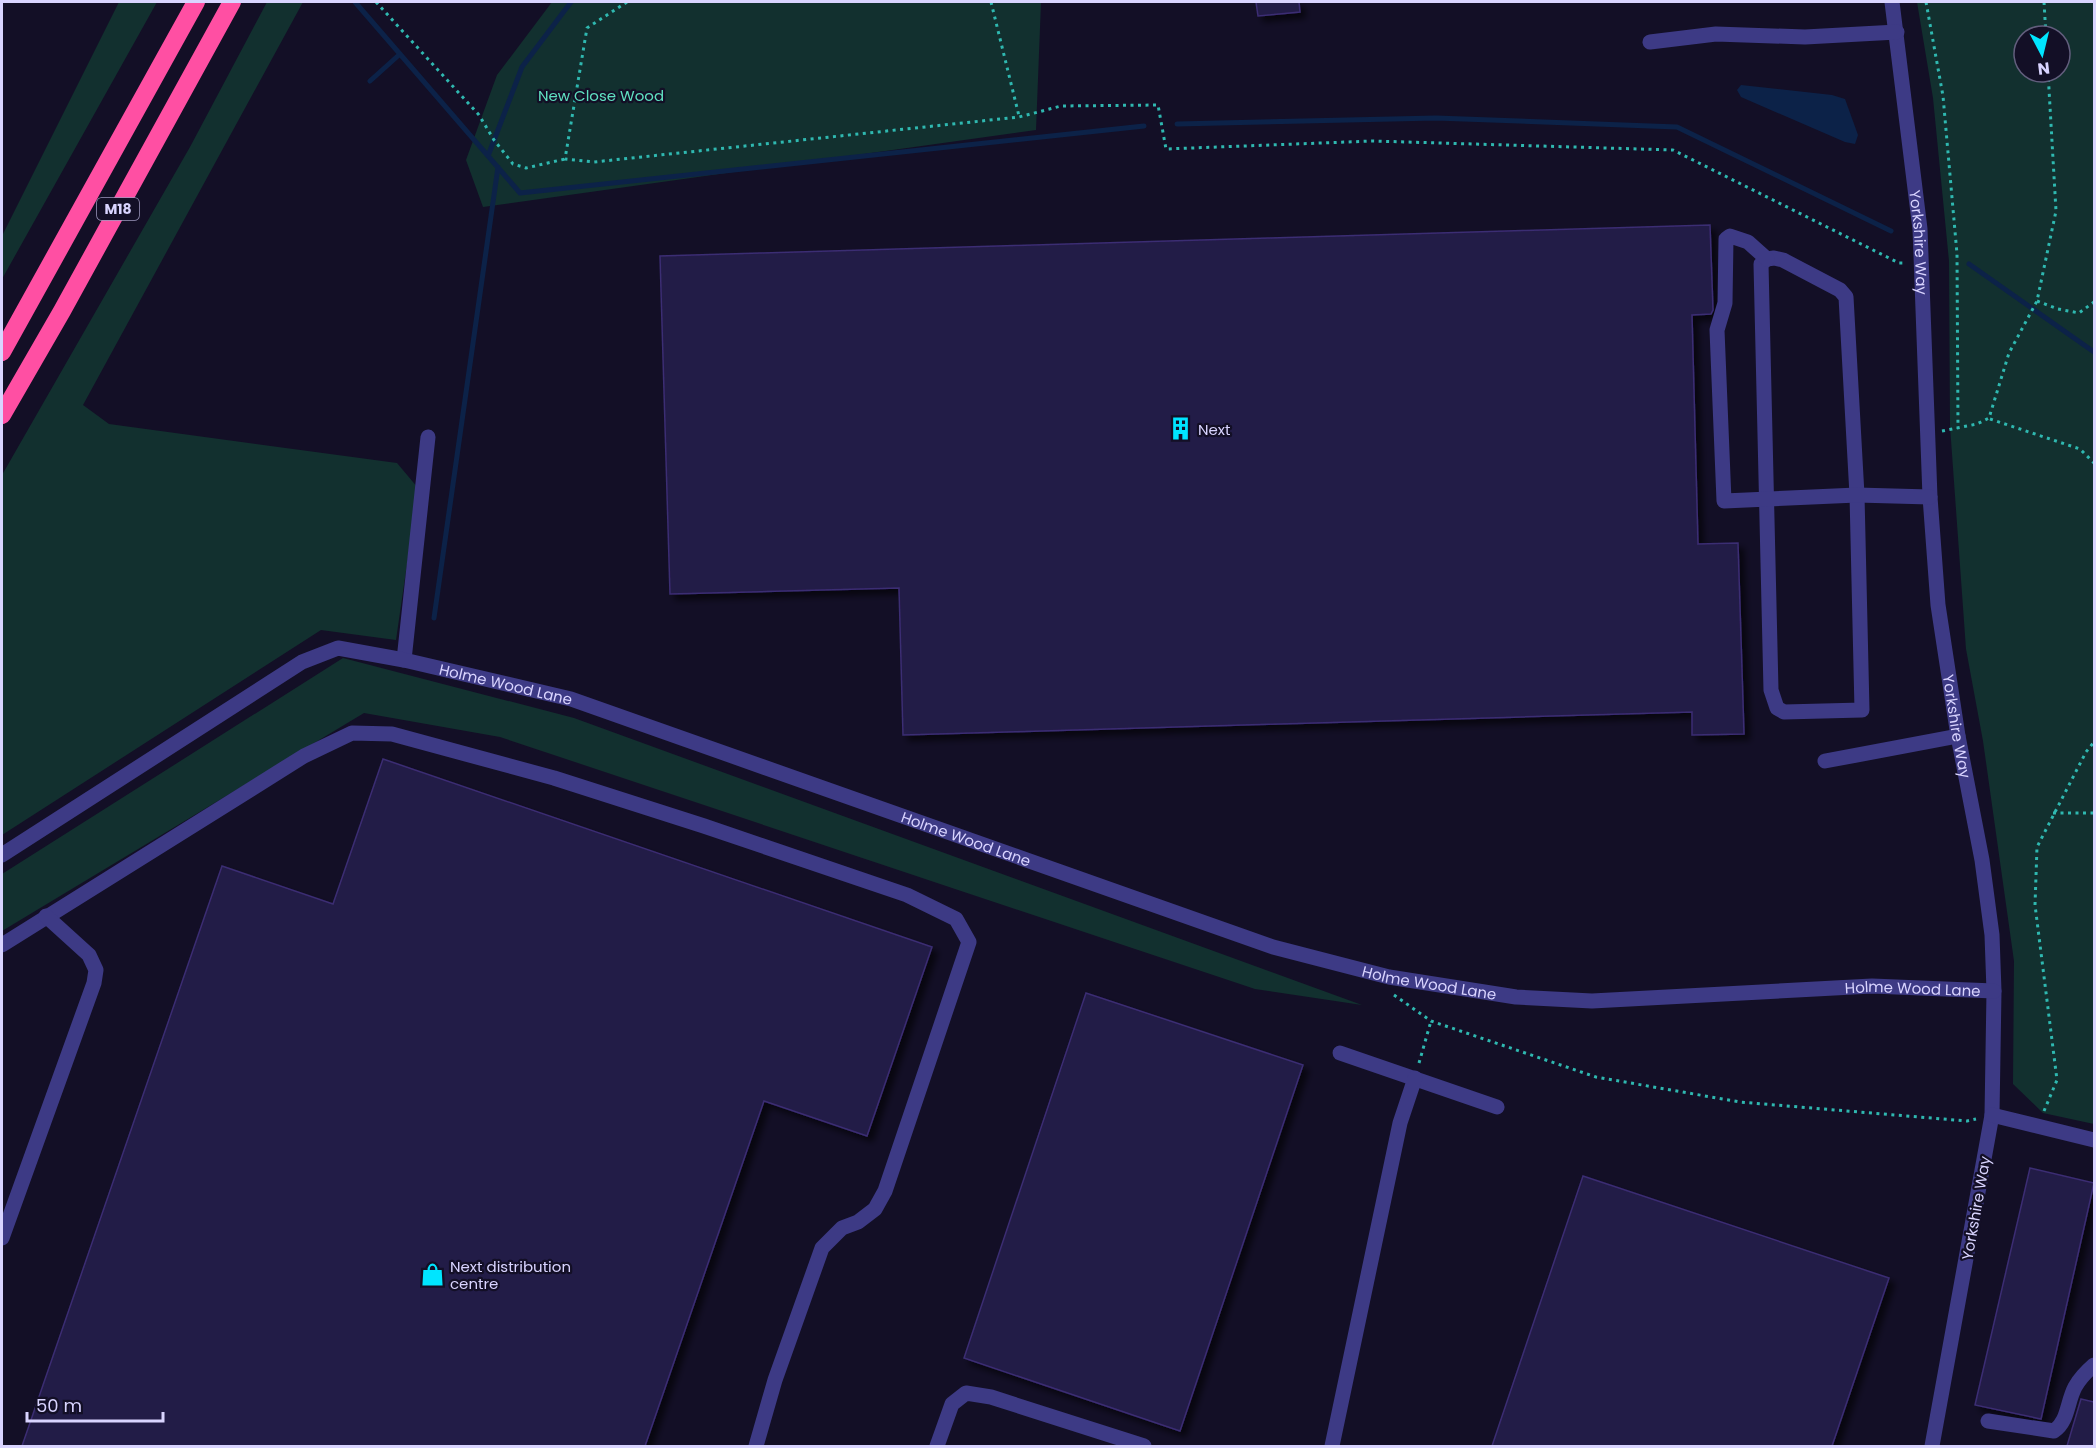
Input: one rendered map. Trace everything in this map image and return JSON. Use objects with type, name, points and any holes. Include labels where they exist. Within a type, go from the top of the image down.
[{"type":"highway","name":"M18","points":[[2,352],[196,2]]},
{"type":"highway","name":"M18","points":[[2,415],[68,301],[232,2]]},
{"type":"street","name":"Yorkshire Way","points":[[1892,2],[1922,264],[1930,497],[1938,604],[1958,736],[1982,860],[1992,935],[1994,991],[1992,1115],[1932,1446]]},
{"type":"street","points":[[1650,42],[1716,34],[1805,37],[1897,32]]},
{"type":"street","points":[[1767,259],[1748,242],[1738,237],[1728,237],[1725,303],[1717,330],[1724,501],[1857,495],[1930,497]]},
{"type":"street","points":[[1767,259],[1783,260],[1840,290],[1846,297],[1857,495],[1862,710],[1784,712],[1778,708],[1771,690],[1761,264],[1767,259]]},
{"type":"street","points":[[405,660],[428,437]]},
{"type":"street","name":"Holme Wood Lane","points":[[2,855],[302,662],[338,648],[405,660],[571,699],[1273,946],[1389,977],[1516,997],[1592,1001],[1872,986],[1994,991]]},
{"type":"street","points":[[2,945],[304,756],[352,733],[392,734],[554,778],[907,895],[956,919],[969,942],[885,1191],[875,1209],[858,1222],[842,1228],[822,1248],[775,1380],[756,1446]]},
{"type":"street","points":[[1825,760],[1958,736]]},
{"type":"street","points":[[2,1238],[94,983],[96,970],[89,955],[46,916]]},
{"type":"street","points":[[1340,1053],[1497,1107]]},
{"type":"street","points":[[1332,1446],[1400,1123],[1415,1078]]},
{"type":"street","points":[[1992,1115],[2094,1140]]},
{"type":"street","points":[[1988,1421],[2054,1431],[2063,1423],[2069,1402],[2081,1376],[2094,1365]]},
{"type":"street","points":[[937,1446],[952,1404],[966,1393],[990,1397],[1144,1446]]},
{"type":"path","points":[[376,2],[479,115],[494,140],[513,164],[526,168],[565,159],[594,162],[1019,117],[1061,106],[1158,105],[1166,149],[1373,141],[1673,150],[1899,263],[1922,264]]},
{"type":"path","points":[[565,159],[587,28],[627,2]]},
{"type":"path","points":[[991,2],[1019,117]]},
{"type":"path","points":[[1926,2],[1943,96],[1957,254],[1958,429]]},
{"type":"path","points":[[2044,2],[2045,24]]},
{"type":"path","points":[[1989,418],[2009,353],[2037,301],[2056,212],[2049,84]]},
{"type":"path","points":[[2037,301],[2058,309],[2079,313],[2094,302]]},
{"type":"path","points":[[1928,432],[1958,429],[1989,418],[2080,448],[2094,463]]},
{"type":"path","points":[[2038,1126],[2057,1080],[2035,905],[2037,847],[2086,752],[2094,742]]},
{"type":"path","points":[[2053,813],[2094,813]]},
{"type":"path","points":[[1389,977],[1390,991],[1431,1021],[1596,1077],[1740,1102],[1967,1121],[1992,1115]]},
{"type":"path","points":[[1415,1078],[1431,1021]]},
{"type":"green space","points":[[119,2],[157,2],[2,279],[2,236]]},
{"type":"green space","points":[[267,2],[303,2],[83,405],[109,424],[397,463],[418,488],[396,640],[321,630],[2,835],[2,475],[190,147]]},
{"type":"green space","name":"New Close Wood","points":[[552,2],[1041,2],[1036,130],[483,207],[466,160],[497,75]]},
{"type":"green space","points":[[1917,2],[2094,2],[2094,1124],[2043,1113],[2013,1084],[2014,961],[1983,741],[1966,649],[1950,426],[1949,261],[1933,98]]},
{"type":"green space","points":[[343,658],[574,718],[1362,1005],[1255,989],[500,737],[364,713],[2,931],[2,874]]},
{"type":"water","points":[[1741,85],[1832,95],[1845,99],[1858,135],[1855,144],[1845,142],[1741,97],[1737,90]]},
{"type":"building","points":[[1256,2],[1299,2],[1300,12],[1258,16]]},
{"type":"building","name":"Next","points":[[1710,225],[1713,310],[1711,314],[1692,315],[1698,544],[1738,543],[1744,734],[1692,735],[1692,712],[903,735],[899,588],[670,594],[660,256]]},
{"type":"building","points":[[383,759],[932,947],[867,1136],[764,1101],[645,1446],[22,1446],[222,866],[333,904]]},
{"type":"building","points":[[1086,993],[1303,1065],[1180,1431],[964,1358]]},
{"type":"building","points":[[2030,1168],[2094,1183],[2041,1419],[1975,1405]]},
{"type":"building","points":[[1583,1176],[1889,1278],[1832,1446],[1492,1446]]},
{"type":"building","points":[[2081,1399],[2094,1402],[2094,1446],[2067,1446]]},
{"type":"waterway","points":[[355,2],[520,193],[1144,126]]},
{"type":"waterway","points":[[488,156],[522,67],[571,2]]},
{"type":"waterway","points":[[370,81],[400,54]]},
{"type":"waterway","points":[[1177,124],[1436,118],[1677,127],[1891,231]]},
{"type":"waterway","points":[[434,618],[498,167]]},
{"type":"waterway","points":[[1969,264],[2094,352]]},
{"type":"place","name":"Next","points":[[1180,429]]},
{"type":"place","name":"Next distribution centre","points":[[432,1275]]}]
